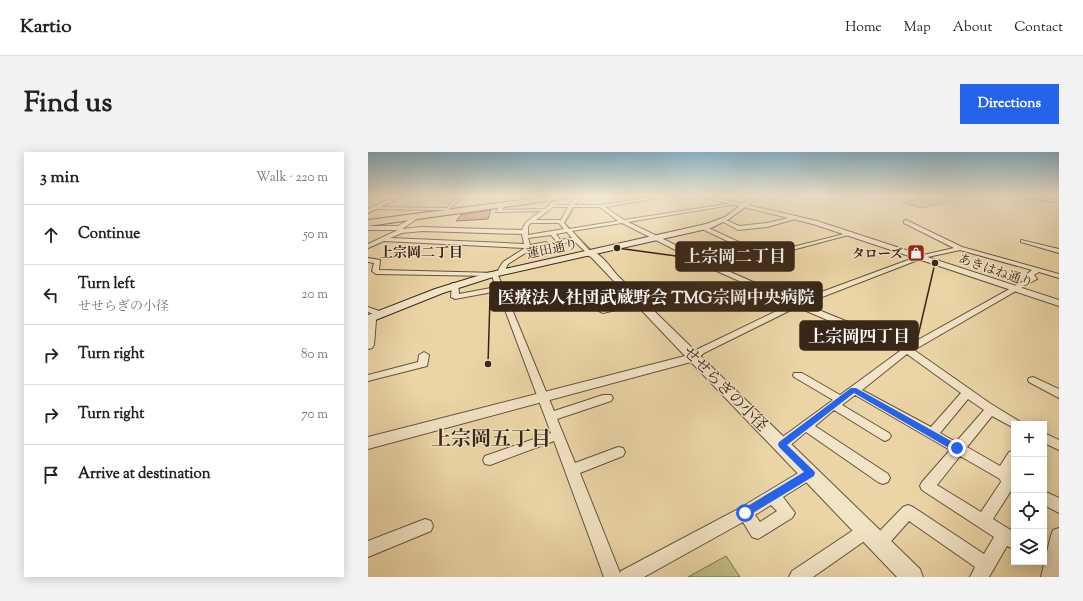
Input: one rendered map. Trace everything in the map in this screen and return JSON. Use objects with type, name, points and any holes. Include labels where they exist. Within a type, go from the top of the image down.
[{"type":"highway","points":[[413,217],[419,216]]},
{"type":"highway","points":[[368,223],[422,216]]},
{"type":"main road","name":"蓮田通り","points":[[371,315],[455,285],[496,274],[702,227],[722,220],[728,216]]},
{"type":"street","points":[[368,260],[378,261],[376,272],[496,274],[501,270],[505,263],[524,252],[528,247],[524,228],[529,222],[538,216]]},
{"type":"street","points":[[561,221],[564,216]]},
{"type":"street","points":[[615,216],[721,271],[907,350],[1011,422]]},
{"type":"street","points":[[368,228],[400,230],[422,229],[493,231],[526,234],[552,233],[661,216]]},
{"type":"street","name":"あきはね通り","points":[[791,216],[850,233],[1059,304]]},
{"type":"street","points":[[368,246],[384,240],[400,230],[413,217]]},
{"type":"street","points":[[722,220],[738,228],[767,225],[797,217]]},
{"type":"street","points":[[529,222],[561,221]]},
{"type":"street","points":[[561,221],[567,231],[589,253]]},
{"type":"street","points":[[906,222],[960,248],[1059,276]]},
{"type":"street","points":[[702,227],[764,256]]},
{"type":"street","points":[[474,243],[493,231]]},
{"type":"street","points":[[552,233],[559,242],[574,239]]},
{"type":"street","points":[[721,271],[764,256],[850,233]]},
{"type":"street","points":[[442,241],[456,234]]},
{"type":"street","points":[[368,240],[442,241],[528,247],[546,244]]},
{"type":"street","points":[[1023,241],[1059,251]]},
{"type":"street","points":[[368,443],[546,404],[694,357],[701,352],[797,304],[921,257],[960,248]]},
{"type":"street","name":"せせらぎの小径","points":[[589,253],[594,255],[638,302],[694,357],[785,442],[810,473],[912,577]]},
{"type":"street","points":[[785,442],[907,350],[1033,279],[1030,274],[1038,270]]},
{"type":"street","points":[[496,274],[500,288],[613,577]]},
{"type":"street","points":[[455,285],[455,297],[500,288]]},
{"type":"street","points":[[603,311],[638,302]]},
{"type":"street","points":[[368,345],[371,315]]},
{"type":"street","points":[[368,378],[423,364],[424,355]]},
{"type":"street","points":[[798,375],[885,436]]},
{"type":"street","points":[[1032,380],[1059,394]]},
{"type":"street","points":[[854,390],[1011,478]]},
{"type":"street","points":[[932,434],[968,392]]},
{"type":"street","points":[[546,404],[607,398]]},
{"type":"street","points":[[879,543],[908,512],[982,571],[1010,538],[927,486],[957,448],[991,409]]},
{"type":"street","points":[[806,426],[883,478]]},
{"type":"street","points":[[490,460],[558,435]]},
{"type":"street","points":[[1047,439],[1059,445]]},
{"type":"street","points":[[572,471],[618,452]]},
{"type":"street","points":[[1011,460],[1006,468],[1011,478]]},
{"type":"street","points":[[627,577],[745,513],[810,473]]},
{"type":"street","points":[[984,521],[1011,478]]},
{"type":"street","points":[[745,513],[758,532],[788,513],[773,496]]},
{"type":"street","points":[[1047,499],[1059,506]]},
{"type":"street","points":[[368,549],[425,526]]},
{"type":"street","points":[[798,577],[867,530]]},
{"type":"street","points":[[1052,564],[1059,535]]},
{"type":"shaded area","points":[[649,282],[662,290],[641,297],[630,287]]},
{"type":"shaded area","points":[[726,556],[740,577],[688,577]]},
{"type":"building","points":[[460,216],[489,216],[488,219],[456,221]]},
{"type":"waterway","points":[[569,216],[565,223],[571,229]]},
{"type":"waterway","points":[[572,231],[592,251]]},
{"type":"place","name":"上宗岡二丁目","points":[[617,248]]},
{"type":"place","name":"タローズ","points":[[916,253]]},
{"type":"place","name":"上宗岡四丁目","points":[[935,263]]},
{"type":"place","name":"医療法人社団武蔵野会 TMG宗岡中央病院","points":[[488,364]]},
{"type":"district","name":"上宗岡二丁目","points":[[421,252]]},
{"type":"district","name":"上宗岡五丁目","points":[[491,438]]},
{"type":"route","points":[[745,513],[810,473],[782,444],[854,390],[957,448]]}]
